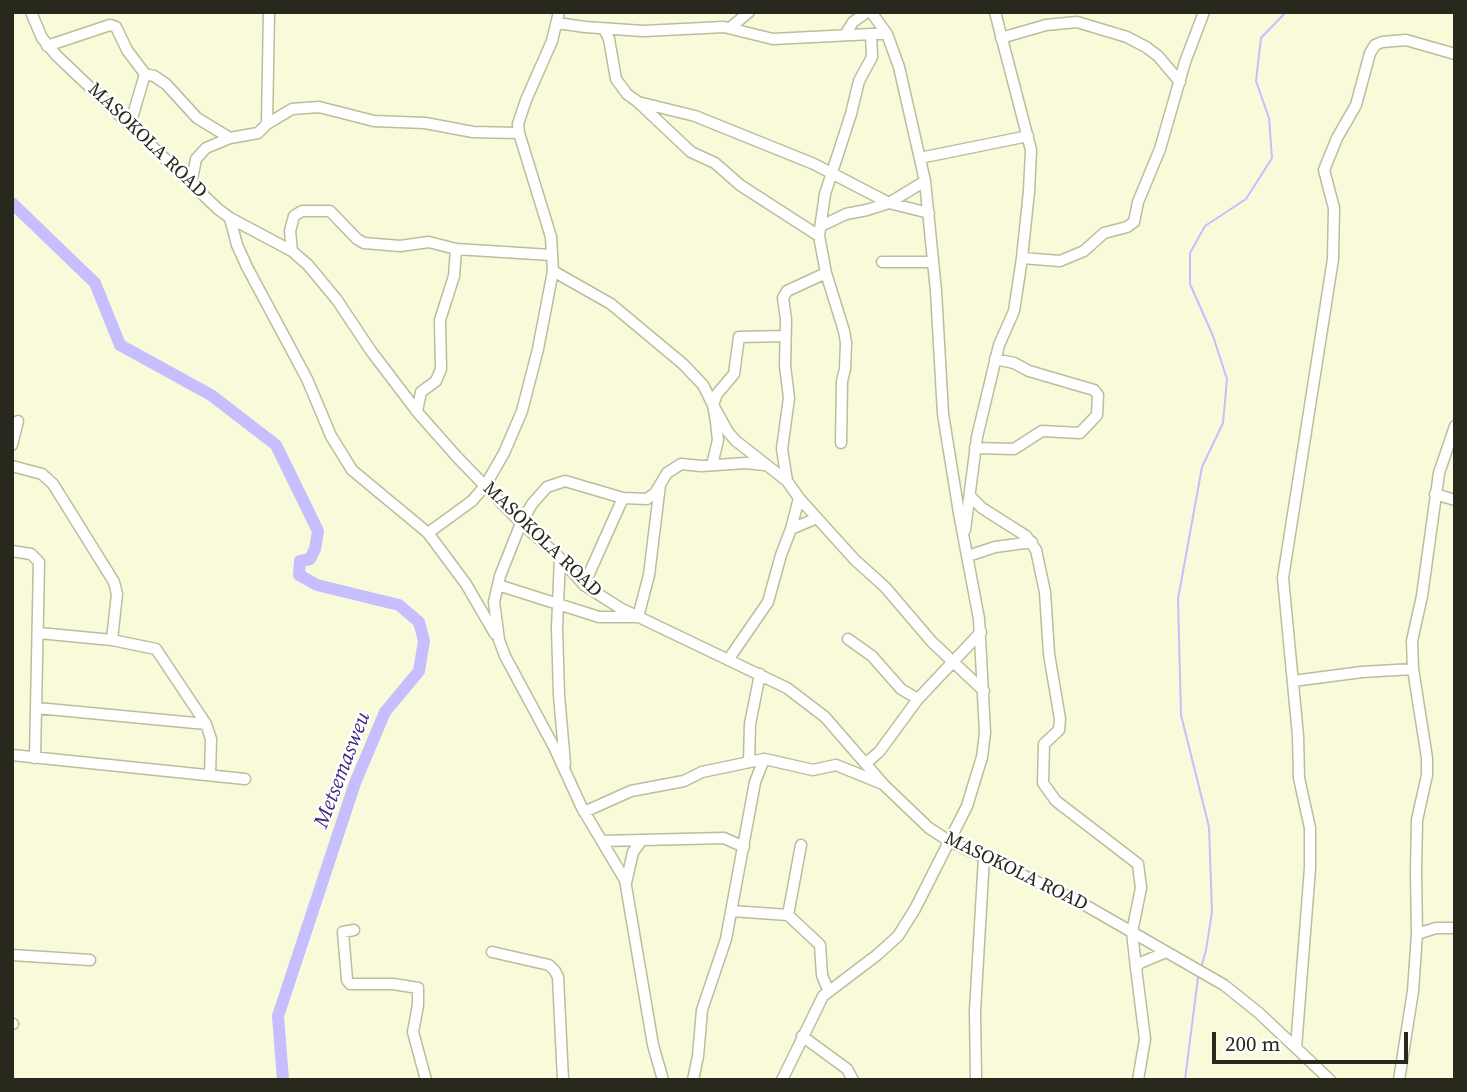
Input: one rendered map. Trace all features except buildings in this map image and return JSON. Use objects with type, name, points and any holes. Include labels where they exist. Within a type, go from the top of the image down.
[{"type":"street","name":"MASOKOLA ROAD","points":[[31,12],[47,46],[191,184],[230,218],[292,251],[308,265],[337,300],[416,411],[485,486],[560,558],[584,585],[598,596],[638,617],[788,688],[825,718],[916,817],[949,841],[1079,901],[1164,953],[1209,976],[1259,1013],[1296,1048]]},
{"type":"street","points":[[267,124],[269,12]]},
{"type":"street","points":[[731,27],[748,12]]},
{"type":"street","points":[[782,1080],[802,1036],[828,990],[877,955],[898,936],[929,884],[967,806],[982,757],[985,733],[981,632],[942,404],[925,181],[899,67],[887,34],[869,12],[853,22],[845,35]]},
{"type":"street","points":[[963,537],[975,448],[995,359],[1014,311],[1030,177],[1028,136],[995,12]]},
{"type":"street","points":[[1022,258],[1060,261],[1084,251],[1104,233],[1131,225],[1158,157],[1187,55],[1204,12]]},
{"type":"street","points":[[428,533],[464,507],[485,486],[504,453],[522,411],[538,349],[553,271],[547,221],[518,124],[549,51],[558,18],[619,30],[663,31],[731,27],[773,38],[887,34]]},
{"type":"street","points":[[1001,38],[1046,25],[1077,22],[1126,37],[1146,47],[1158,56],[1180,82]]},
{"type":"street","points":[[47,46],[113,25],[145,74],[166,84],[197,118],[230,138]]},
{"type":"street","points":[[604,29],[610,43],[616,79],[627,94],[691,152],[715,163],[740,184],[820,231]]},
{"type":"street","points":[[610,43],[619,30]]},
{"type":"street","points":[[841,443],[846,343],[827,272],[820,231],[823,202],[859,81],[872,57],[871,34]]},
{"type":"street","points":[[1330,1080],[1296,1048],[1310,835],[1299,778],[1283,578],[1333,258],[1335,224],[1330,187],[1324,173],[1326,161],[1356,105],[1370,53],[1375,45],[1406,40],[1455,54]]},
{"type":"street","points":[[130,125],[145,74]]},
{"type":"street","points":[[638,102],[695,116],[832,173],[889,203],[929,213]]},
{"type":"street","points":[[191,184],[196,159],[209,145],[258,133],[267,124],[292,109],[319,107],[374,121],[425,123],[473,132],[519,133]]},
{"type":"street","points":[[920,158],[1028,136]]},
{"type":"street","points":[[820,231],[846,214],[889,203],[925,181]]},
{"type":"street","points":[[292,251],[290,227],[295,216],[302,211],[333,212],[357,239],[364,243],[400,246],[429,242],[456,248],[551,255]]},
{"type":"street","points":[[230,218],[237,245],[247,267],[307,379],[331,436],[352,470],[428,533],[466,584],[499,640],[584,811],[626,883],[646,1006],[663,1080]]},
{"type":"street","points":[[416,411],[421,392],[436,381],[442,369],[440,320],[452,282],[456,248]]},
{"type":"street","points":[[882,262],[933,262]]},
{"type":"street","points":[[553,271],[611,304],[683,364],[703,385],[728,432],[764,465],[787,481],[855,560],[885,587],[932,642],[984,691]]},
{"type":"street","points":[[787,481],[782,449],[789,398],[784,294],[791,288],[827,272]]},
{"type":"street","points":[[712,465],[718,440],[713,405],[717,394],[734,374],[739,337],[784,336]]},
{"type":"street","points":[[975,448],[1014,449],[1042,431],[1080,433],[1097,415],[1098,395],[1094,390],[995,359]]},
{"type":"street","points":[[12,445],[18,421]]},
{"type":"street","points":[[1399,1080],[1413,991],[1417,934],[1418,820],[1427,766],[1413,669],[1412,641],[1428,558],[1439,473],[1455,426]]},
{"type":"street","points":[[499,640],[494,602],[498,584],[521,523],[547,486],[561,481],[623,498],[647,499],[655,493],[667,473],[676,466],[747,463],[764,465]]},
{"type":"street","points":[[12,466],[42,474],[53,484],[114,582],[117,594],[112,640]]},
{"type":"street","points":[[498,584],[599,617],[638,617],[649,575],[660,485]]},
{"type":"street","points":[[1435,494],[1455,500]]},
{"type":"street","points":[[970,496],[982,508],[1026,536],[1032,542],[1039,560],[1045,592],[1049,654],[1060,719],[1059,730],[1044,744],[1043,783],[1056,801],[1138,864],[1141,888],[1132,932],[1145,1039],[1138,1080]]},
{"type":"street","points":[[584,585],[623,498]]},
{"type":"street","points":[[728,660],[768,602],[799,498]]},
{"type":"street","points":[[791,529],[817,518]]},
{"type":"street","points":[[968,556],[995,547],[1032,542]]},
{"type":"street","points":[[12,551],[31,554],[39,562],[36,758]]},
{"type":"street","points":[[560,558],[559,695],[566,771]]},
{"type":"street","points":[[866,763],[879,752],[918,699],[981,632]]},
{"type":"street","points":[[39,633],[112,640],[156,649],[205,724],[211,739],[210,775]]},
{"type":"street","points":[[848,639],[872,656],[901,690],[918,699]]},
{"type":"street","points":[[1293,681],[1413,669]]},
{"type":"street","points":[[749,762],[750,724],[760,674]]},
{"type":"street","points":[[37,708],[205,724]]},
{"type":"street","points":[[12,755],[245,779]]},
{"type":"street","points":[[584,811],[631,791],[684,781],[702,772],[764,759],[813,770],[836,765],[884,785]]},
{"type":"street","points":[[693,1080],[702,1010],[726,939],[755,782],[764,759]]},
{"type":"street","points":[[602,841],[724,838],[744,847]]},
{"type":"street","points":[[626,883],[633,852],[642,840]]},
{"type":"street","points":[[788,915],[801,845]]},
{"type":"street","points":[[976,1080],[975,1011],[984,857]]},
{"type":"street","points":[[732,911],[788,915],[820,945],[821,969],[828,990]]},
{"type":"street","points":[[1417,934],[1436,928],[1455,928]]},
{"type":"street","points":[[354,930],[343,932],[347,980],[350,984],[393,984],[418,988],[413,1032],[426,1080]]},
{"type":"street","points":[[492,952],[549,965],[555,971],[558,977],[563,1080]]},
{"type":"street","points":[[1136,968],[1140,963],[1164,953]]},
{"type":"street","points":[[12,955],[90,960]]},
{"type":"street","points":[[802,1036],[847,1069],[853,1080]]},
{"type":"waterway","points":[[1201,968],[1212,912],[1209,827],[1181,715],[1178,599],[1202,467],[1223,423],[1227,379],[1213,336],[1190,284],[1190,253],[1205,226],[1246,199],[1272,158],[1269,118],[1256,81],[1261,38],[1286,12]]},
{"type":"waterway","name":"Metsemasweu","points":[[12,203],[95,283],[120,345],[211,395],[276,445],[318,531],[310,559],[300,561],[299,575],[317,585],[399,605],[419,622],[424,641],[419,671],[385,712],[355,783],[278,1016],[283,1080]]},
{"type":"waterway","points":[[1185,1080],[1198,977]]}]
